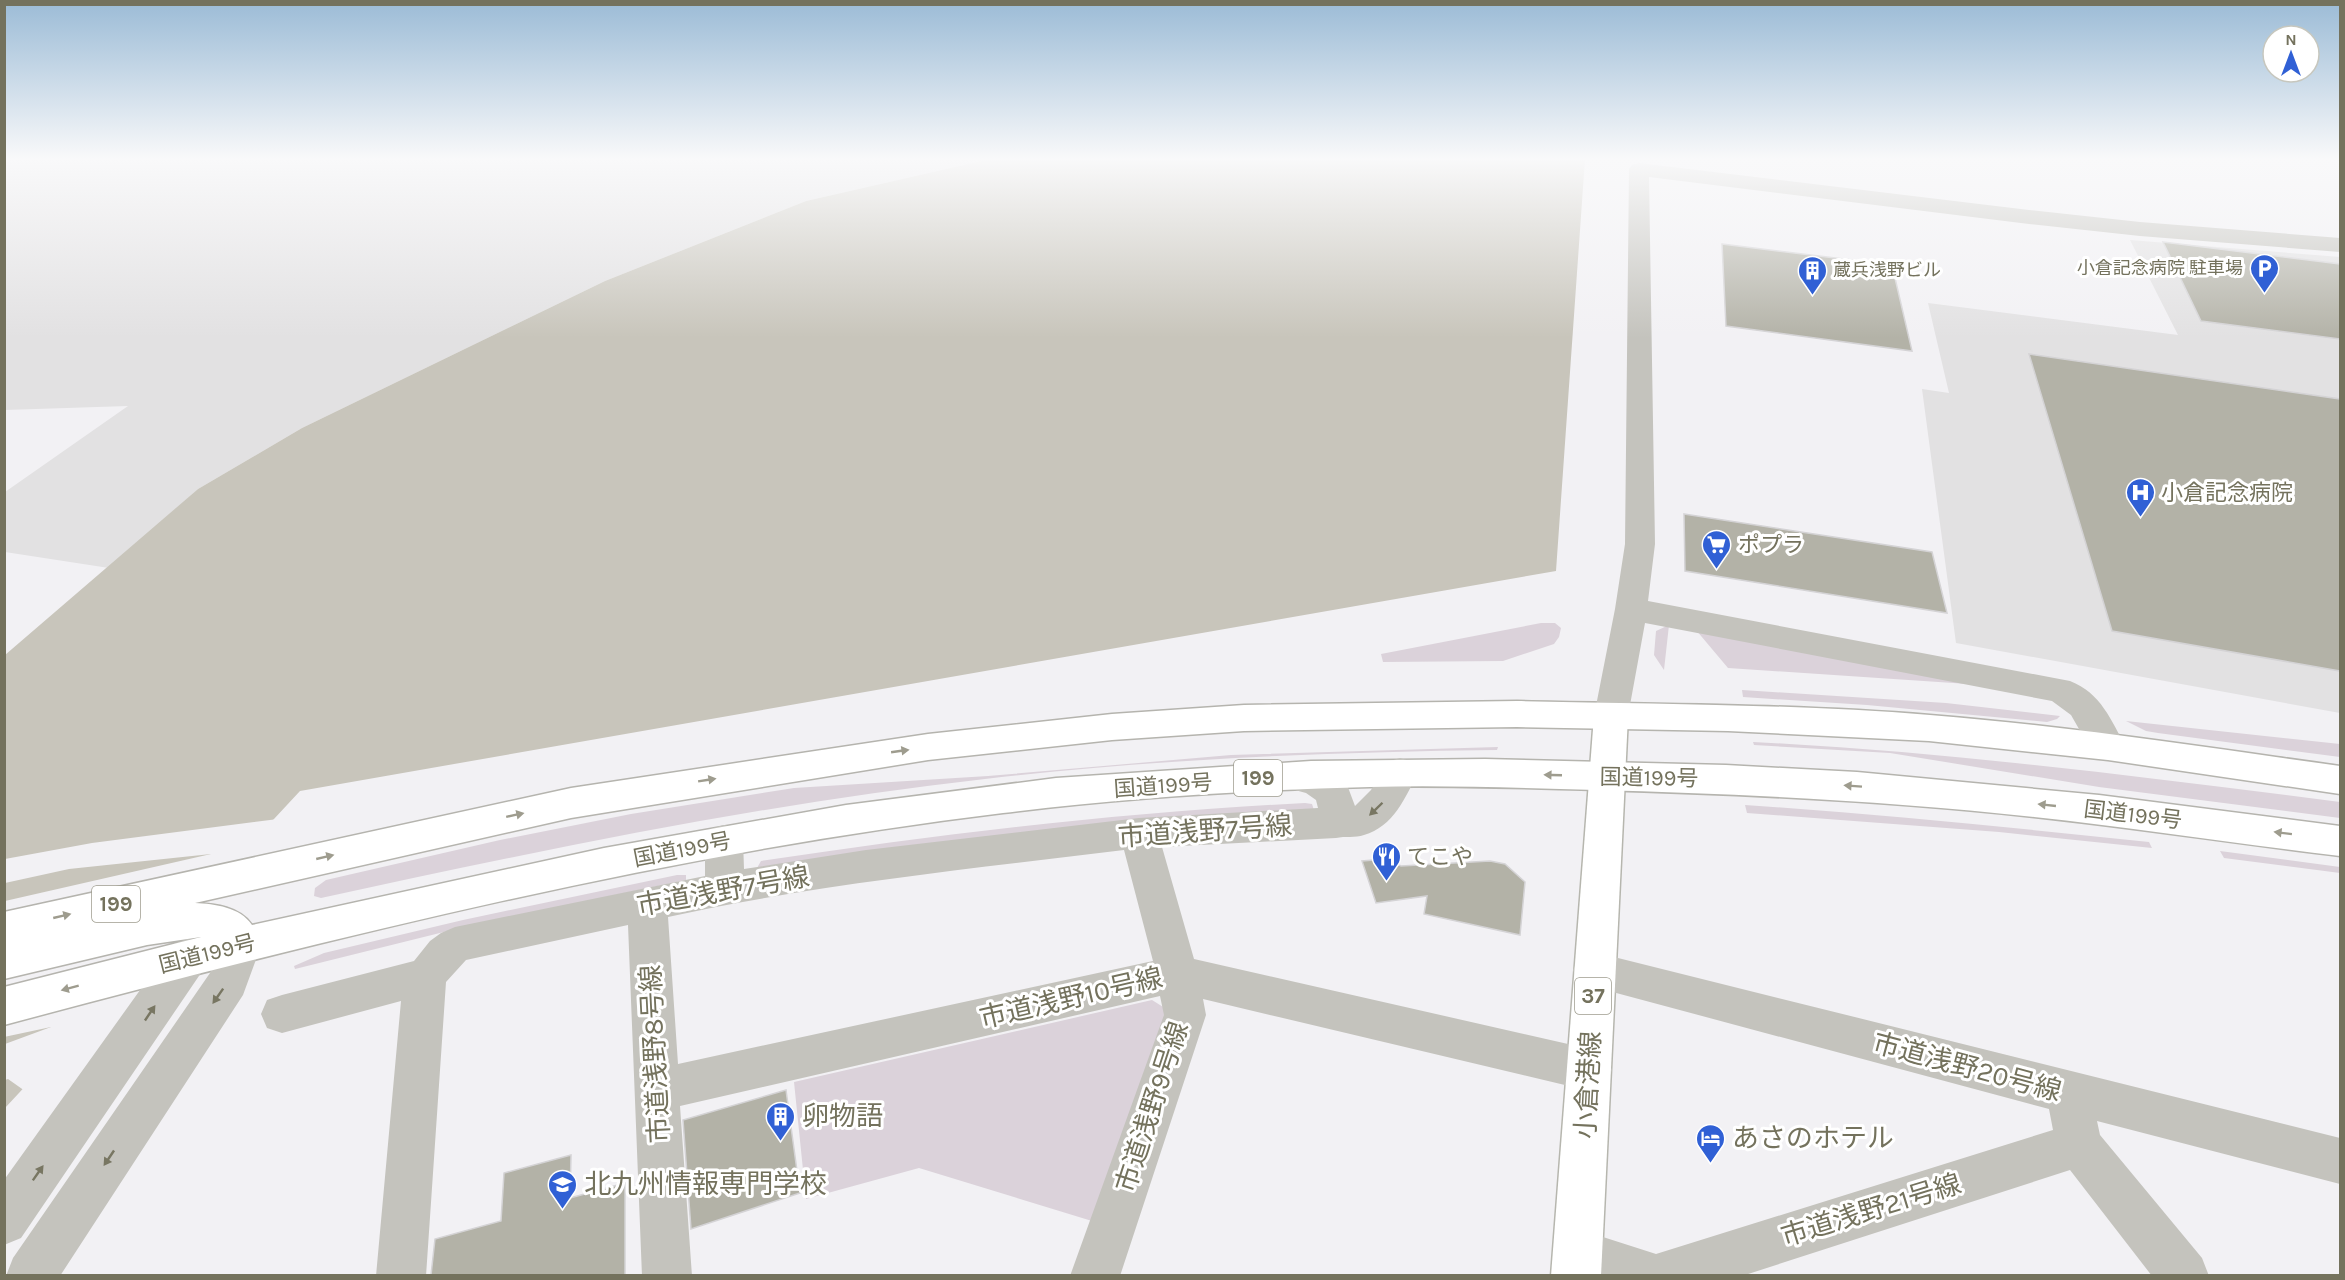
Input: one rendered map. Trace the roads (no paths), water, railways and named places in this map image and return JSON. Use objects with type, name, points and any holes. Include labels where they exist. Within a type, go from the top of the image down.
[{"type":"main road","name":"199","points":[[4,929],[571,803],[928,747],[1112,727],[1244,718],[1374,715],[1611,716],[1929,728],[2108,747],[2340,780]]},
{"type":"main road","name":"小倉港線","points":[[1577,1265],[1611,716]]},
{"type":"main road","name":"国道199号","points":[[4,1006],[197,942],[724,840],[970,802],[1126,787],[1293,776],[1400,772],[1741,780],[1951,795],[2158,817],[2340,842]]},
{"type":"main road","points":[[4,961],[147,928],[197,942],[251,888],[276,869]]},
{"type":"street","points":[[1611,716],[1631,609],[1640,544],[1639,219]]},
{"type":"street","points":[[2045,219],[2340,245]]},
{"type":"street","points":[[1631,609],[2058,690],[2078,698],[2084,704],[2108,747]]},
{"type":"street","name":"市道浅野7号線","points":[[401,1275],[424,983],[441,954],[455,945],[725,888],[866,866],[1139,833],[1361,821],[1373,814],[1387,798],[1400,772]]},
{"type":"street","points":[[1293,776],[1317,782],[1333,792],[1338,813],[1336,824]]},
{"type":"street","name":"市道浅野9号線","points":[[1095,1275],[1185,1015],[1178,974],[1139,833]]},
{"type":"street","points":[[724,840],[725,888]]},
{"type":"street","name":"市道浅野8号線","points":[[647,904],[667,1275]]},
{"type":"street","points":[[4,1221],[197,942],[228,982],[31,1275]]},
{"type":"street","name":"市道浅野20号線","points":[[1594,970],[2069,1094],[2340,1161]]},
{"type":"street","name":"市道浅野10号線","points":[[657,1090],[1178,974],[1590,1070]]},
{"type":"street","points":[[282,1014],[428,976]]},
{"type":"street","points":[[2069,1094],[2079,1145],[2184,1275]]},
{"type":"street","name":"市道浅野21号線","points":[[1663,1275],[2079,1145]]},
{"type":"street","points":[[1577,1265],[1649,1275]]},
{"type":"place","name":"小倉記念病院 駐車場","points":[[2264,294]]},
{"type":"place","name":"蔵兵浅野ビル","points":[[1812,296]]},
{"type":"place","name":"小倉記念病院","points":[[2140,518]]},
{"type":"place","name":"ポプラ","points":[[1717,570]]},
{"type":"place","name":"てこや","points":[[1386,882]]},
{"type":"place","name":"卵物語","points":[[781,1142]]},
{"type":"place","name":"あさのホテル","points":[[1711,1164]]},
{"type":"place","name":"北九州情報専門学校","points":[[563,1210]]}]
